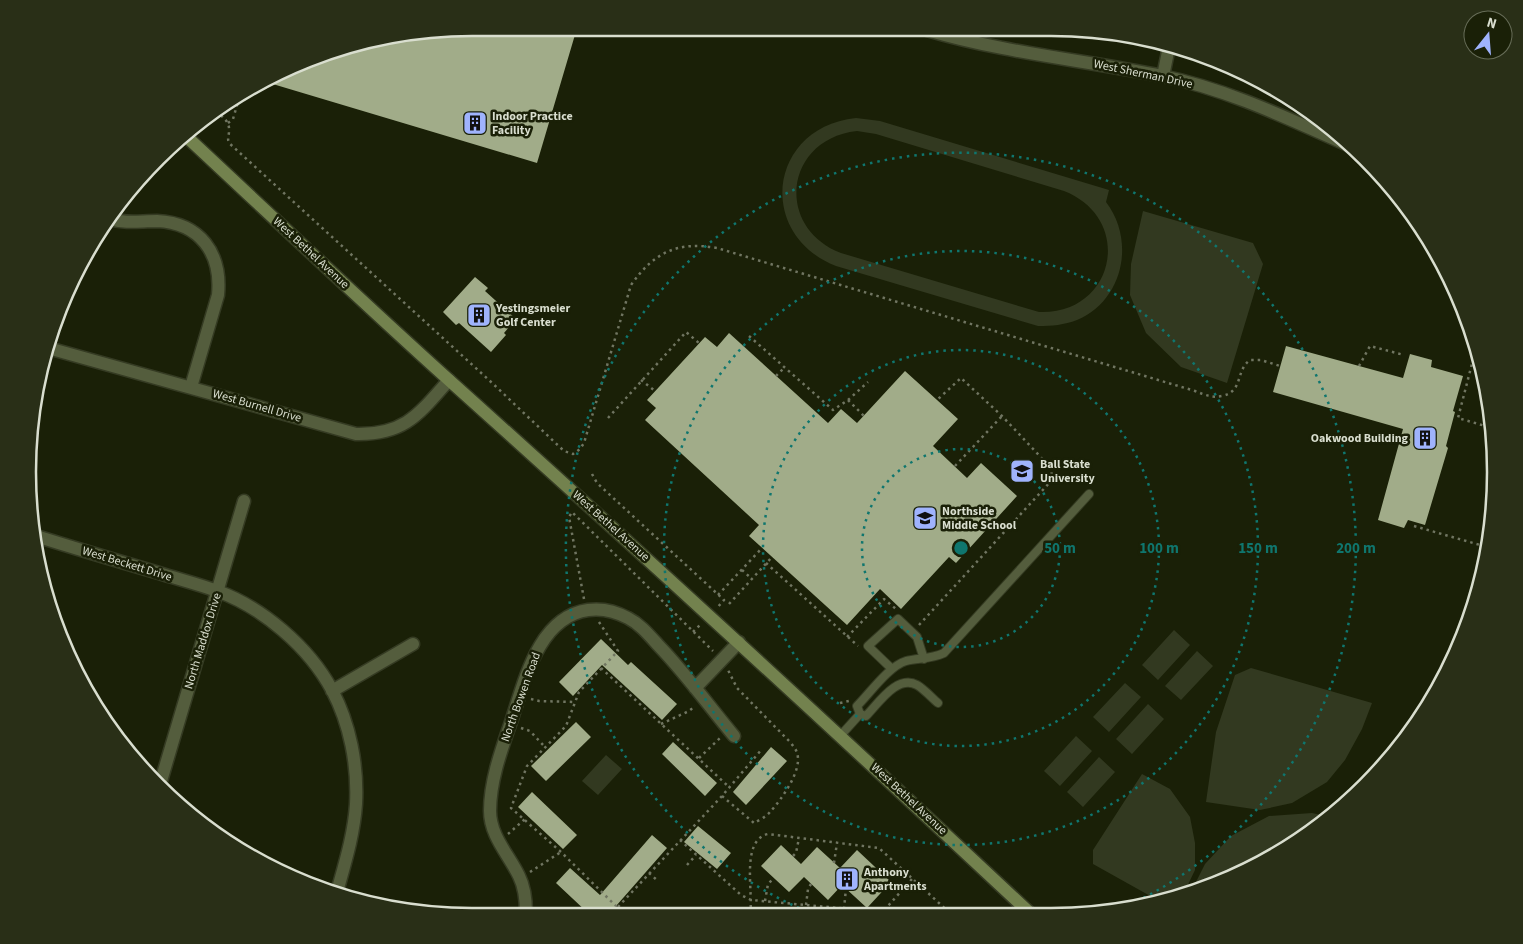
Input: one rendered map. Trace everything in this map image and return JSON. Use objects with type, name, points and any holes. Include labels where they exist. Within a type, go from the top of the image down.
[{"type":"main road","name":"West Bethel Avenue","points":[[190,140],[448,380],[536,457],[841,735],[1025,908]]},
{"type":"street","name":"West Sherman Drive","points":[[949,36],[1028,54],[1162,76],[1228,95],[1329,137]]},
{"type":"street","points":[[1162,76],[1168,52]]},
{"type":"street","points":[[117,220],[130,223],[155,221],[174,223],[201,238],[213,253],[218,276],[218,295],[191,387]]},
{"type":"street","name":"West Burnell Drive","points":[[54,350],[356,434],[374,434],[391,431],[412,419],[448,380]]},
{"type":"street","name":"North Maddox Drive","points":[[162,778],[244,501]]},
{"type":"street","name":"West Beckett Drive","points":[[42,538],[218,591],[250,607],[272,621],[300,648],[323,676],[332,691],[347,728],[354,756],[356,802],[354,826],[338,887]]},
{"type":"street","name":"North Bowen Road","points":[[526,908],[520,878],[498,839],[490,820],[490,810],[496,772],[520,696],[538,648],[561,620],[589,610],[601,609],[630,618],[674,662],[732,733]]},
{"type":"street","points":[[695,688],[739,642]]},
{"type":"street","points":[[332,691],[413,644]]},
{"type":"lane","points":[[860,714],[857,706],[892,669],[905,661],[935,658],[944,653],[1089,494]]},
{"type":"lane","points":[[892,669],[868,646],[898,619],[917,637],[924,659]]},
{"type":"lane","points":[[860,714],[866,716],[897,685],[906,682],[917,685],[938,703]]},
{"type":"lane","points":[[841,735],[860,714]]},
{"type":"path","points":[[228,123],[233,119],[237,106]]},
{"type":"path","points":[[221,116],[230,128],[227,140],[229,143],[564,451],[573,454],[584,443],[631,284],[647,265],[662,254],[679,248],[699,245],[727,251],[1195,390],[1215,398],[1234,391],[1244,364],[1250,360],[1261,360],[1280,366]]},
{"type":"path","points":[[608,418],[686,332],[699,343]]},
{"type":"path","points":[[749,336],[833,410],[848,400],[868,382]]},
{"type":"path","points":[[1359,366],[1370,346],[1404,355]]},
{"type":"path","points":[[1473,362],[1458,418],[1484,426]]},
{"type":"path","points":[[776,376],[784,367]]},
{"type":"path","points":[[917,627],[1051,481],[1052,469],[1002,416],[961,378],[937,400]]},
{"type":"path","points":[[641,380],[655,391]]},
{"type":"path","points":[[848,400],[864,416]]},
{"type":"path","points":[[955,466],[1002,416]]},
{"type":"path","points":[[592,474],[597,483],[724,600]]},
{"type":"path","points":[[722,796],[754,824],[769,813],[793,780],[799,760],[797,751],[736,688],[722,660],[572,512],[569,516],[585,603],[618,651],[579,692],[566,726],[527,766],[511,808],[561,852],[618,908],[722,796],[762,749]]},
{"type":"path","points":[[1414,526],[1480,544]]},
{"type":"path","points":[[718,594],[762,548]]},
{"type":"path","points":[[729,604],[772,557]]},
{"type":"path","points":[[766,563],[861,649]]},
{"type":"path","points":[[742,570],[752,579]]},
{"type":"path","points":[[847,637],[884,599],[897,610]]},
{"type":"path","points":[[601,668],[729,787]]},
{"type":"path","points":[[840,703],[849,701],[855,695]]},
{"type":"path","points":[[520,696],[539,702],[575,702]]},
{"type":"path","points":[[661,724],[689,712],[704,699]]},
{"type":"path","points":[[510,724],[530,731],[545,747]]},
{"type":"path","points":[[699,758],[732,733]]},
{"type":"path","points":[[498,839],[511,833],[525,819]]},
{"type":"path","points":[[750,908],[749,862],[751,852],[764,834],[879,848],[945,908]]},
{"type":"path","points":[[793,856],[796,853],[799,838]]},
{"type":"path","points":[[680,840],[741,895],[751,900],[831,908]]},
{"type":"path","points":[[834,863],[837,843]]},
{"type":"path","points":[[520,878],[561,852]]},
{"type":"path","points":[[687,865],[696,855]]},
{"type":"path","points":[[650,873],[658,881]]},
{"type":"path","points":[[886,908],[913,878]]},
{"type":"path","points":[[765,902],[768,884],[772,880]]},
{"type":"path","points":[[806,906],[808,889],[811,884]]},
{"type":"path","points":[[844,908],[846,888]]},
{"type":"green space","points":[[856,118],[880,121],[1109,190],[1106,202],[1115,217],[1121,234],[1122,251],[1120,268],[1114,285],[1105,299],[1093,311],[1077,320],[1058,325],[1038,326],[836,266],[810,251],[793,231],[784,207],[783,183],[790,160],[805,140],[827,126]],"holes":[[[857,131],[876,134],[1064,191],[1086,204],[1101,222],[1107,242],[1107,263],[1099,282],[1085,298],[1065,309],[1039,312],[841,253],[819,241],[805,224],[798,205],[797,185],[803,166],[815,150],[833,137]]]},
{"type":"green space","points":[[1143,211],[1253,243],[1263,264],[1227,383],[1181,367],[1146,333],[1130,295],[1131,264]]},
{"type":"green space","points":[[1174,630],[1190,645],[1158,680],[1142,665]]},
{"type":"green space","points":[[1197,651],[1213,666],[1181,700],[1165,686]]},
{"type":"green space","points":[[1251,668],[1372,703],[1362,729],[1345,760],[1327,782],[1292,803],[1260,810],[1206,802],[1216,732],[1235,675]]},
{"type":"green space","points":[[1125,683],[1141,697],[1109,732],[1093,717]]},
{"type":"green space","points":[[1148,704],[1164,719],[1132,754],[1116,739]]},
{"type":"green space","points":[[1076,736],[1092,751],[1060,786],[1044,771]]},
{"type":"green space","points":[[606,755],[622,769],[598,795],[582,781]]},
{"type":"green space","points":[[1099,757],[1115,772],[1083,807],[1067,792]]},
{"type":"green space","points":[[1142,774],[1170,789],[1190,817],[1195,843],[1195,870],[1187,886],[1150,896],[1093,864],[1093,850]]},
{"type":"green space","points":[[1312,813],[1320,815],[1293,834],[1244,863],[1195,883],[1205,864],[1231,836],[1269,816]]},
{"type":"building","name":"Indoor Practice Facility","points":[[472,36],[575,36],[537,163],[273,84],[332,59],[359,51],[415,40]]},
{"type":"building","name":"Yestingsmeier Golf Center","points":[[475,277],[488,288],[485,291],[516,319],[504,333],[506,335],[491,352],[459,323],[456,325],[443,312]]},
{"type":"building","name":"Northside Middle School","points":[[729,333],[828,423],[841,409],[857,423],[905,371],[958,419],[933,446],[967,478],[981,463],[1017,496],[956,563],[949,557],[901,609],[880,589],[847,625],[749,536],[759,525],[645,420],[656,408],[647,400],[705,337],[717,347]]},
{"type":"building","name":"Oakwood Building","points":[[1286,346],[1403,378],[1410,354],[1432,360],[1431,367],[1463,376],[1453,411],[1455,412],[1446,446],[1448,448],[1425,525],[1408,520],[1404,528],[1378,520],[1403,429],[1273,392]]},
{"type":"building","points":[[601,639],[628,665],[631,662],[677,704],[662,720],[602,665],[573,696],[559,682]]},
{"type":"building","points":[[576,722],[591,737],[546,781],[531,766]]},
{"type":"building","points":[[673,742],[717,783],[705,796],[662,754]]},
{"type":"building","points":[[771,747],[787,761],[746,805],[733,792]]},
{"type":"building","points":[[532,792],[577,835],[563,849],[518,807]]},
{"type":"building","points":[[698,826],[731,853],[717,869],[684,842]]},
{"type":"building","points":[[652,835],[667,848],[614,908],[583,908],[556,883],[570,868],[600,895]]},
{"type":"building","name":"Anthony Apartments","points":[[781,845],[801,864],[817,847],[840,868],[857,850],[891,882],[867,908],[842,885],[828,900],[804,877],[789,892],[761,866]]},
{"type":"place","name":"Indoor Practice Facility","points":[[475,123]]},
{"type":"place","name":"Yestingsmeier Golf Center","points":[[479,315]]},
{"type":"place","name":"Oakwood Building","points":[[1425,438]]},
{"type":"place","name":"Ball State University","points":[[1022,471]]},
{"type":"place","name":"Northside Middle School","points":[[925,518]]},
{"type":"place","name":"Anthony Apartments","points":[[847,879]]}]
